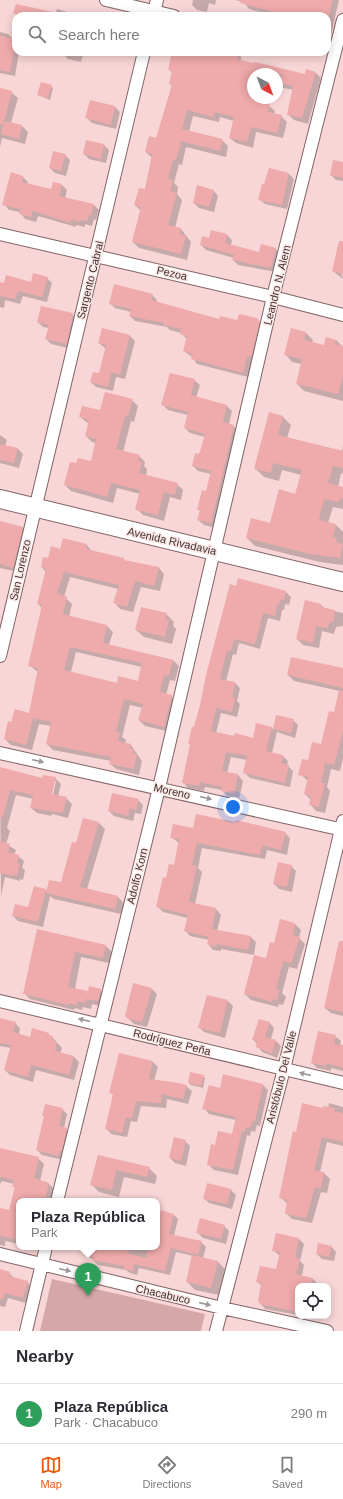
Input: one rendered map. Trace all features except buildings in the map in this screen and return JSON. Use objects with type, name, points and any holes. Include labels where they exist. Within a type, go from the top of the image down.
[{"type":"main road","name":"Avenida Rivadavia","points":[[0,499],[343,582]]},
{"type":"street","points":[[106,0],[155,9]]},
{"type":"street","name":"Leandro N. Alem","points":[[214,551],[273,297],[343,20]]},
{"type":"street","name":"Sargento Cabral","points":[[34,508],[143,56]]},
{"type":"street","name":"Pezoa","points":[[0,234],[273,297],[343,316]]},
{"type":"street","name":"San Lorenzo","points":[[0,656],[34,508]]},
{"type":"street","name":"Adolfo Korn","points":[[58,1198],[159,788],[214,551]]},
{"type":"street","name":"Moreno","points":[[0,752],[342,827]]},
{"type":"street","name":"Aristóbulo Del Valle","points":[[216,1331],[284,1069],[342,827]]},
{"type":"street","name":"Rodríguez Peña","points":[[0,1001],[343,1083]]},
{"type":"street","points":[[26,1331],[45,1250]]},
{"type":"street","name":"Chacabuco","points":[[0,1254],[222,1308],[327,1331]]},
{"type":"shaded area","points":[[52,1279],[205,1314],[201,1331],[40,1331]]},
{"type":"place","name":"Plaza República","points":[[88,1296]]}]
